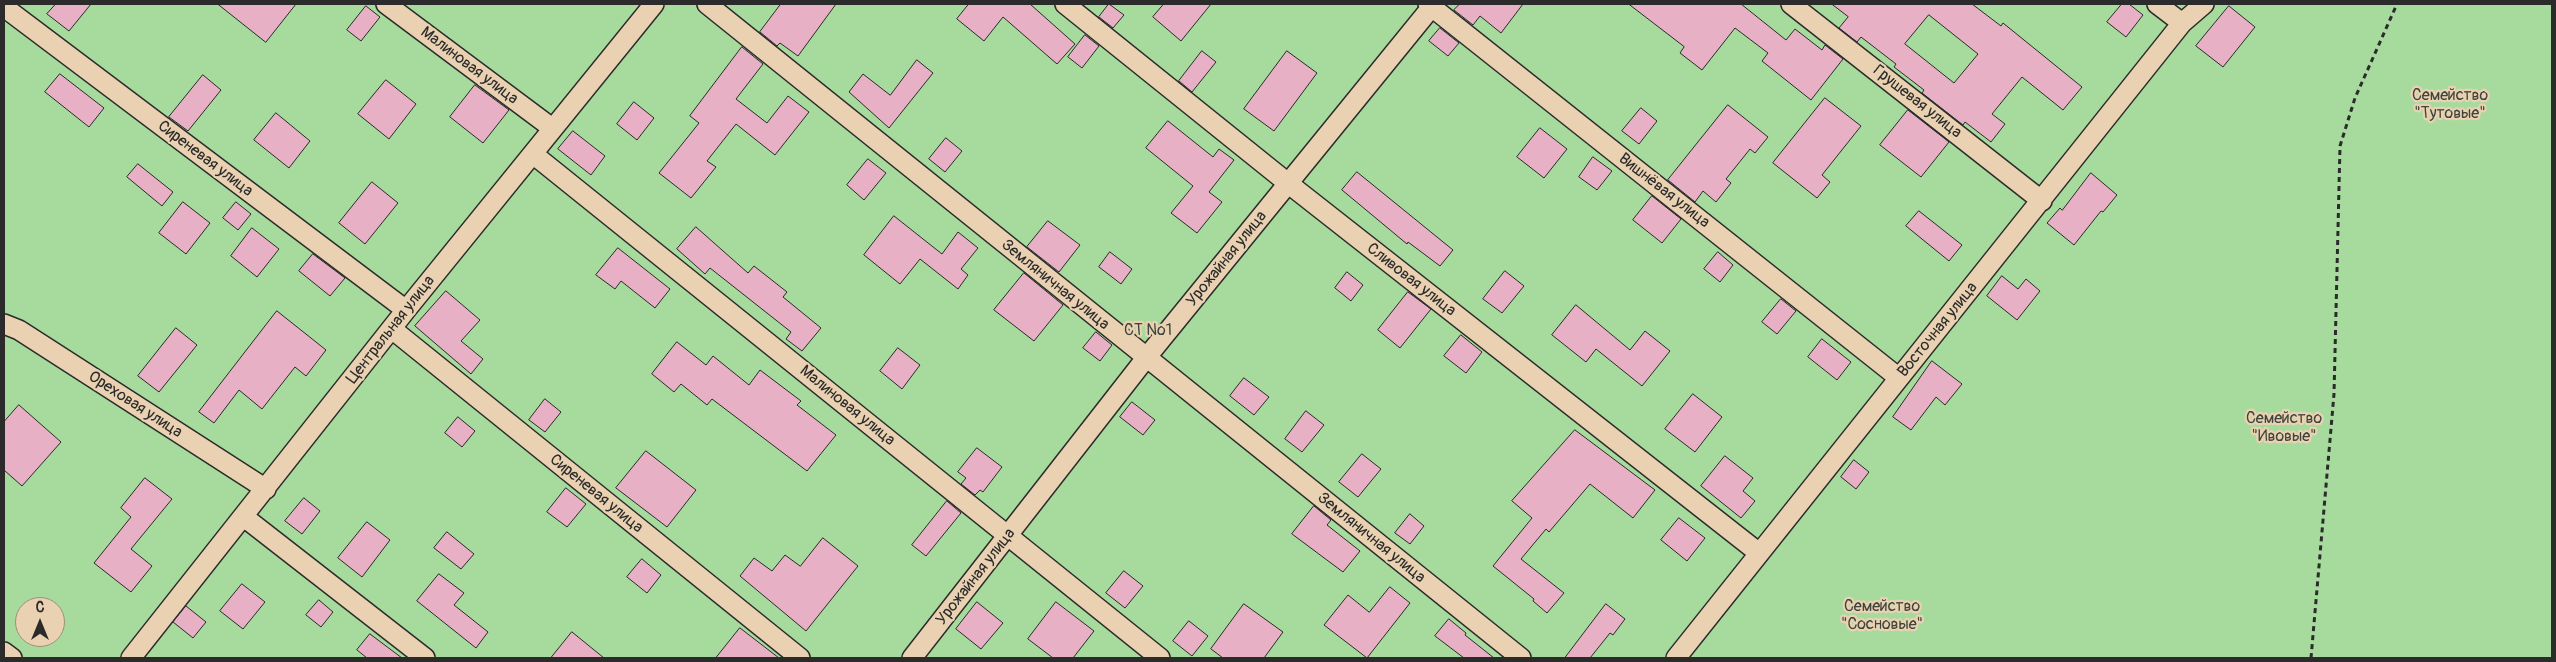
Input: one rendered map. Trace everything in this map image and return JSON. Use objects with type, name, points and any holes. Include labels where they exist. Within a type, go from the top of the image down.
[{"type":"street","name":"Малиновая улица","points":[[386,4],[552,128]]},
{"type":"street","name":"Центральная улица","points":[[131,658],[406,310],[654,4]]},
{"type":"street","name":"Земляничная улица","points":[[707,4],[1521,658]]},
{"type":"street","name":"Сливовая улица","points":[[1065,4],[1289,184],[1758,554]]},
{"type":"street","name":"Грушевая улица","points":[[1792,4],[2042,201]]},
{"type":"street","points":[[2157,4],[2182,23]]},
{"type":"street","name":"Восточная улица","points":[[1676,658],[2182,23],[2204,4]]},
{"type":"street","name":"Урожайная улица","points":[[912,658],[1146,358],[1289,184],[1431,5]]},
{"type":"street","name":"Вишнёвая улица","points":[[1431,5],[1899,378]]},
{"type":"street","name":"Сиреневая улица","points":[[4,8],[406,310]]},
{"type":"street","name":"Малиновая улица","points":[[533,154],[1160,658]]},
{"type":"street","name":"Ореховая улица","points":[[4,324],[19,330],[266,489]]},
{"type":"street","name":"Сиреневая улица","points":[[392,329],[800,658]]},
{"type":"street","points":[[244,517],[425,658]]},
{"type":"street","points":[[4,652],[12,658]]},
{"type":"path","points":[[2311,658],[2334,394],[2340,146],[2356,98],[2397,4]]},
{"type":"green space","name":"СТ №1","points":[[4,4],[2552,4],[2552,658],[4,658]]},
{"type":"building","points":[[56,4],[91,4],[69,31],[47,14]]},
{"type":"building","points":[[218,4],[296,4],[266,42]]},
{"type":"building","points":[[781,4],[836,4],[798,56],[780,43],[777,46],[760,32]]},
{"type":"building","points":[[969,4],[1030,4],[1075,44],[1057,64],[1003,17],[984,41],[957,19]]},
{"type":"building","points":[[1109,4],[1124,15],[1113,28],[1099,17]]},
{"type":"building","points":[[1164,4],[1211,4],[1181,41],[1153,17]]},
{"type":"building","points":[[1460,4],[1523,4],[1501,33],[1480,16],[1473,25],[1454,10]]},
{"type":"building","points":[[1629,4],[1741,4],[1786,40],[1795,29],[1822,50],[1825,45],[1843,59],[1811,100],[1762,61],[1768,53],[1735,28],[1702,70],[1680,53],[1684,47]]},
{"type":"building","points":[[1832,4],[1972,4],[2001,26],[2003,23],[2082,87],[2063,110],[2022,77],[1992,114],[2005,124],[1991,142],[1965,122],[1963,125],[1922,93],[1924,90],[1894,67],[1896,64],[1861,37],[1857,42],[1839,28],[1848,17]],"holes":[[[1929,15],[1978,54],[1954,83],[1905,44]]]},
{"type":"building","points":[[2122,4],[2129,4],[2143,15],[2126,37],[2107,22]]},
{"type":"building","points":[[366,6],[380,17],[361,41],[347,30]]},
{"type":"building","points":[[2229,6],[2255,27],[2223,67],[2196,46]]},
{"type":"building","points":[[1440,28],[1459,43],[1448,56],[1429,41]]},
{"type":"building","points":[[1085,35],[1099,46],[1082,68],[1068,57]]},
{"type":"building","points":[[742,47],[763,64],[736,99],[767,123],[788,96],[809,112],[775,155],[736,124],[707,161],[716,167],[691,198],[659,173],[699,123],[690,116]]},
{"type":"building","points":[[1202,51],[1216,62],[1192,92],[1179,81]]},
{"type":"building","points":[[1287,51],[1317,73],[1274,131],[1244,109]]},
{"type":"building","points":[[917,60],[933,73],[889,128],[849,92],[863,74],[890,95]]},
{"type":"building","points":[[60,74],[104,108],[89,127],[45,92]]},
{"type":"building","points":[[203,75],[221,90],[188,131],[169,117]]},
{"type":"building","points":[[386,80],[416,104],[389,139],[358,114]]},
{"type":"building","points":[[475,85],[509,110],[483,143],[450,117]]},
{"type":"building","points":[[1825,98],[1861,126],[1822,175],[1830,182],[1817,198],[1773,163]]},
{"type":"building","points":[[634,102],[654,118],[637,140],[617,124]]},
{"type":"building","points":[[1728,105],[1768,137],[1755,153],[1750,149],[1726,179],[1731,183],[1716,202],[1703,191],[1695,202],[1668,180]]},
{"type":"building","points":[[1641,108],[1657,121],[1639,144],[1622,131]]},
{"type":"building","points":[[1908,110],[1949,142],[1921,177],[1880,145]]},
{"type":"building","points":[[276,113],[310,141],[289,168],[254,140]]},
{"type":"building","points":[[1168,121],[1213,157],[1219,149],[1234,160],[1209,192],[1222,202],[1197,233],[1171,213],[1193,186],[1146,148]]},
{"type":"building","points":[[1540,128],[1567,149],[1544,178],[1517,157]]},
{"type":"building","points":[[573,131],[605,156],[591,175],[558,149]]},
{"type":"building","points":[[946,138],[962,151],[945,172],[929,159]]},
{"type":"building","points":[[1593,157],[1612,171],[1597,190],[1579,177]]},
{"type":"building","points":[[868,159],[886,173],[864,200],[847,185]]},
{"type":"building","points":[[138,164],[173,192],[162,206],[127,177]]},
{"type":"building","points":[[1357,172],[1453,250],[1440,266],[1408,242],[1407,244],[1342,190]]},
{"type":"building","points":[[2091,173],[2117,195],[2103,212],[2101,211],[2074,245],[2047,223],[2060,208],[2062,210]]},
{"type":"building","points":[[372,182],[398,203],[365,244],[339,223]]},
{"type":"building","points":[[1652,196],[1681,219],[1662,243],[1633,220]]},
{"type":"building","points":[[183,202],[210,223],[186,254],[159,233]]},
{"type":"building","points":[[236,202],[251,214],[238,230],[223,218]]},
{"type":"building","points":[[1919,211],[1962,245],[1949,261],[1906,226]]},
{"type":"building","points":[[894,216],[942,254],[958,232],[978,248],[961,269],[968,275],[958,289],[920,259],[900,284],[864,255]]},
{"type":"building","points":[[1048,221],[1080,245],[1059,272],[1027,247]]},
{"type":"building","points":[[696,227],[748,273],[754,266],[787,292],[783,297],[821,328],[802,351],[786,339],[791,332],[710,268],[705,274],[677,249]]},
{"type":"building","points":[[252,228],[279,249],[257,277],[231,256]]},
{"type":"building","points":[[618,248],[670,289],[655,308],[621,281],[615,289],[596,275]]},
{"type":"building","points":[[1110,252],[1132,269],[1121,284],[1099,267]]},
{"type":"building","points":[[1718,252],[1733,265],[1720,282],[1704,269]]},
{"type":"building","points":[[313,254],[345,278],[330,296],[299,271]]},
{"type":"building","points":[[1505,271],[1524,286],[1502,313],[1483,299]]},
{"type":"building","points":[[1347,272],[1363,285],[1351,301],[1335,288]]},
{"type":"building","points":[[1024,273],[1063,305],[1034,341],[994,310]]},
{"type":"building","points":[[2002,276],[2018,289],[2026,279],[2040,291],[2017,320],[1987,296]]},
{"type":"building","points":[[446,291],[480,320],[461,341],[483,359],[471,374],[415,326]]},
{"type":"building","points":[[1408,292],[1431,309],[1400,348],[1378,330]]},
{"type":"building","points":[[1781,299],[1796,311],[1777,334],[1762,322]]},
{"type":"building","points":[[1576,305],[1630,350],[1645,331],[1670,351],[1642,386],[1596,349],[1586,362],[1552,335]]},
{"type":"building","points":[[277,311],[326,350],[306,376],[295,367],[262,409],[239,390],[214,423],[199,412]]},
{"type":"building","points":[[176,328],[197,345],[159,392],[138,376]]},
{"type":"building","points":[[1096,332],[1112,345],[1100,361],[1083,348]]},
{"type":"building","points":[[1461,335],[1482,352],[1466,373],[1444,356]]},
{"type":"building","points":[[1822,339],[1851,362],[1837,380],[1808,357]]},
{"type":"building","points":[[677,342],[706,365],[713,356],[749,385],[760,370],[801,401],[797,405],[836,435],[807,471],[712,399],[707,405],[681,384],[674,392],[652,374]]},
{"type":"building","points":[[898,348],[920,365],[902,389],[880,371]]},
{"type":"building","points":[[1932,361],[1962,384],[1945,405],[1936,397],[1911,430],[1893,417]]},
{"type":"building","points":[[1244,378],[1269,397],[1254,415],[1230,396]]},
{"type":"building","points":[[1693,394],[1722,417],[1695,452],[1665,429]]},
{"type":"building","points":[[545,399],[561,412],[545,432],[529,420]]},
{"type":"building","points":[[1132,402],[1155,420],[1143,435],[1120,417]]},
{"type":"building","points":[[19,405],[61,442],[22,486],[4,470],[4,422]]},
{"type":"building","points":[[1306,411],[1324,425],[1302,452],[1285,439]]},
{"type":"building","points":[[458,417],[475,431],[462,447],[445,433]]},
{"type":"building","points":[[1575,430],[1655,490],[1633,518],[1590,484],[1549,532],[1546,529],[1521,559],[1564,593],[1547,613],[1533,601],[1534,599],[1493,566],[1532,518],[1512,501]]},
{"type":"building","points":[[977,448],[1002,467],[983,492],[980,490],[975,495],[961,484],[966,478],[958,472]]},
{"type":"building","points":[[646,451],[696,490],[667,527],[616,488]]},
{"type":"building","points":[[1362,454],[1381,469],[1358,497],[1339,482]]},
{"type":"building","points":[[1725,456],[1753,478],[1743,491],[1755,501],[1741,518],[1701,486]]},
{"type":"building","points":[[1854,460],[1869,472],[1856,489],[1841,477]]},
{"type":"building","points":[[145,478],[172,499],[131,549],[152,566],[131,592],[94,563],[131,517],[121,508]]},
{"type":"building","points":[[566,488],[586,504],[567,527],[547,512]]},
{"type":"building","points":[[304,498],[320,511],[302,534],[285,521]]},
{"type":"building","points":[[947,501],[961,513],[926,556],[912,545]]},
{"type":"building","points":[[1314,506],[1331,520],[1327,525],[1360,551],[1343,572],[1292,534]]},
{"type":"building","points":[[1410,514],[1424,526],[1410,544],[1395,533]]},
{"type":"building","points":[[1679,518],[1705,538],[1687,561],[1661,540]]},
{"type":"building","points":[[367,522],[390,540],[362,577],[338,558]]},
{"type":"building","points":[[447,532],[474,554],[461,569],[434,548]]},
{"type":"building","points":[[823,538],[858,566],[806,631],[740,576],[754,558],[772,571],[785,555],[800,566]]},
{"type":"building","points":[[642,559],[661,575],[647,593],[627,577]]},
{"type":"building","points":[[1124,571],[1143,586],[1125,608],[1106,593]]},
{"type":"building","points":[[439,574],[464,593],[454,605],[488,632],[476,648],[417,601]]},
{"type":"building","points":[[242,584],[265,602],[243,629],[220,611]]},
{"type":"building","points":[[1390,587],[1410,603],[1367,658],[1324,625],[1348,595],[1369,612]]},
{"type":"building","points":[[319,600],[333,612],[321,627],[306,615]]},
{"type":"building","points":[[977,602],[1003,623],[981,649],[956,629]]},
{"type":"building","points":[[1056,602],[1094,631],[1073,658],[1053,658],[1028,639]]},
{"type":"building","points":[[1244,604],[1283,632],[1264,658],[1223,658],[1211,649]]},
{"type":"building","points":[[1606,604],[1625,619],[1613,635],[1610,633],[1590,658],[1565,658]]},
{"type":"building","points":[[186,606],[206,622],[193,638],[173,622]]},
{"type":"building","points":[[1449,619],[1466,633],[1465,635],[1494,658],[1464,658],[1435,636]]},
{"type":"building","points":[[1189,621],[1208,636],[1192,656],[1173,641]]},
{"type":"building","points":[[740,628],[779,658],[716,658]]},
{"type":"building","points":[[572,632],[604,658],[551,658]]},
{"type":"building","points":[[370,634],[402,658],[367,658],[357,650]]},
{"type":"park label","name":"Семейство \"Тутовые\"","points":[[2450,105]]},
{"type":"park label","name":"Семейство \"Ивовые\"","points":[[2284,428]]},
{"type":"park label","name":"Семейство \"Сосновые\"","points":[[1882,616]]}]
